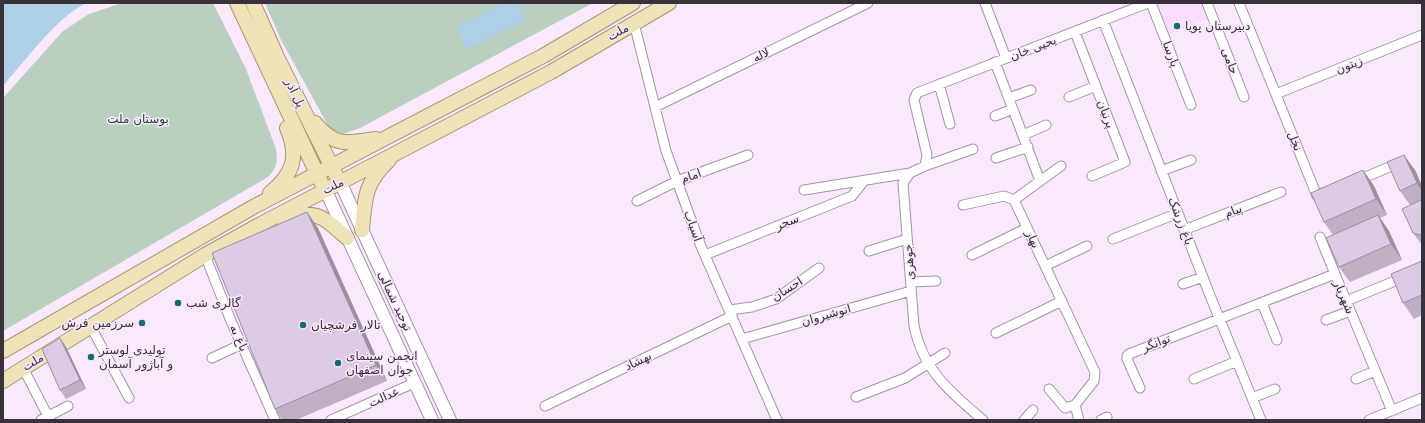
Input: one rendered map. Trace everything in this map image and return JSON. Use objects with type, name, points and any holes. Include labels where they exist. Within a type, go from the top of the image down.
[{"type":"main road","name":"پل آذر","points":[[237,3],[273,63],[302,106],[340,182]]},
{"type":"main road","name":"پل آذر","points":[[253,3],[273,63],[325,189]]},
{"type":"main road","name":"ملت","points":[[3,351],[255,206],[543,56],[633,3]]},
{"type":"main road","name":"ملت","points":[[3,381],[205,255],[398,150],[551,72],[669,3]]},
{"type":"main road","points":[[255,206],[280,185],[288,174],[293,162],[294,147],[271,89],[273,63]]},
{"type":"main road","points":[[302,106],[331,139],[340,143],[350,144],[389,137]]},
{"type":"main road","points":[[362,230],[368,187],[376,173],[398,150]]},
{"type":"main road","name":"توحید شمالی","points":[[340,182],[450,420]]},
{"type":"main road","name":"توحید شمالی","points":[[325,189],[432,420]]},
{"type":"main road","points":[[260,224],[302,214],[315,214],[326,219],[347,238]]},
{"type":"street","name":"لاله","points":[[655,107],[868,3]]},
{"type":"street","points":[[985,3],[1006,58]]},
{"type":"street","name":"یحیی خان","points":[[925,166],[927,155],[914,100],[917,93],[1150,3]]},
{"type":"street","name":"پارسا","points":[[1150,3],[1191,105]]},
{"type":"street","name":"حامی","points":[[1207,3],[1244,97]]},
{"type":"street","name":"نخل","points":[[1239,3],[1317,196],[1330,191]]},
{"type":"street","name":"باغ زرشک","points":[[1103,20],[1219,319],[1261,420]]},
{"type":"street","name":"آسیاب","points":[[634,23],[666,152],[704,255],[731,313],[774,419]]},
{"type":"street","name":"پرنیان","points":[[1075,32],[1124,162],[1092,176]]},
{"type":"street","name":"زیتون","points":[[1276,94],[1422,35]]},
{"type":"street","points":[[995,62],[1040,181]]},
{"type":"street","points":[[940,84],[950,124]]},
{"type":"street","points":[[1070,97],[1096,86]]},
{"type":"street","points":[[1009,98],[1031,90]]},
{"type":"street","points":[[995,116],[1013,110]]},
{"type":"street","points":[[1023,135],[1046,125]]},
{"type":"street","points":[[996,158],[1028,147]]},
{"type":"street","points":[[804,190],[910,173],[925,166],[973,149]]},
{"type":"street","name":"امام","points":[[637,201],[677,181],[748,155]]},
{"type":"street","points":[[1161,171],[1191,160]]},
{"type":"street","points":[[1344,185],[1399,163]]},
{"type":"street","points":[[963,205],[1004,196],[1014,200],[1061,166]]},
{"type":"street","name":"جوهری","points":[[910,173],[903,183],[914,326],[918,346],[928,364],[952,394],[979,419]]},
{"type":"street","name":"سحر","points":[[704,255],[852,196],[864,180]]},
{"type":"street","name":"پیام","points":[[1184,230],[1281,192]]},
{"type":"street","name":"بهار","points":[[1014,200],[1095,372],[1094,381],[1075,405]]},
{"type":"street","points":[[1113,239],[1178,213]]},
{"type":"street","points":[[972,254],[1027,228]]},
{"type":"street","points":[[1320,237],[1335,274]]},
{"type":"street","points":[[869,251],[908,239]]},
{"type":"street","points":[[1045,266],[1087,246]]},
{"type":"street","name":"باغ به","points":[[205,255],[275,420]]},
{"type":"street","name":"احسان","points":[[731,313],[776,299],[819,268]]},
{"type":"street","points":[[1346,301],[1422,270]]},
{"type":"street","name":"شهریار","points":[[1219,319],[1335,274],[1392,411]]},
{"type":"street","points":[[1183,284],[1203,277]]},
{"type":"street","name":"انوشیروان","points":[[742,339],[911,287],[936,281]]},
{"type":"street","points":[[996,333],[1062,301]]},
{"type":"street","points":[[1262,303],[1277,340]]},
{"type":"street","points":[[1326,320],[1350,311]]},
{"type":"street","name":"بهشاد","points":[[545,406],[731,313]]},
{"type":"street","name":"توانگر","points":[[1140,388],[1127,359],[1129,354],[1219,319]]},
{"type":"street","points":[[91,327],[129,398]]},
{"type":"street","points":[[212,358],[242,344]]},
{"type":"street","points":[[856,397],[905,378],[944,353]]},
{"type":"street","points":[[1194,379],[1237,361]]},
{"type":"street","points":[[23,368],[47,419],[68,406]]},
{"type":"street","points":[[1356,379],[1376,371]]},
{"type":"street","name":"عدالت","points":[[331,420],[414,383]]},
{"type":"street","points":[[1252,398],[1275,389]]},
{"type":"street","points":[[1049,390],[1065,408],[1075,405],[1079,420]]},
{"type":"street","points":[[1369,420],[1422,398]]},
{"type":"street","points":[[1024,420],[1033,410]]},
{"type":"shaded area","name":"دبیرستان پویا","points":[[1203,3],[1209,18],[1168,34],[1156,4]]},
{"type":"green space","name":"بوستان ملت","points":[[122,3],[213,3],[246,69],[276,149],[277,161],[275,167],[268,177],[3,331],[3,98],[63,31],[89,14]]},
{"type":"green space","points":[[265,3],[593,3],[360,128],[343,134],[331,131],[281,40]]},
{"type":"water","points":[[3,3],[86,3],[63,19],[52,29],[3,86]]},
{"type":"water","points":[[504,3],[518,3],[526,20],[467,49],[456,26]]},
{"type":"building","points":[[1404,155],[1417,183],[1400,191],[1387,162]]},
{"type":"building","points":[[1363,170],[1376,199],[1324,222],[1311,193]]},
{"type":"building","points":[[1421,200],[1422,234],[1420,235],[1413,233],[1402,209]]},
{"type":"building","name":"تالار فرشچیان","points":[[307,212],[376,365],[275,409],[212,253]]},
{"type":"building","points":[[1378,215],[1391,244],[1339,267],[1326,238]]},
{"type":"building","points":[[1422,261],[1422,295],[1403,303],[1391,274]]},
{"type":"building","points":[[60,338],[80,380],[60,390],[42,349]]},
{"type":"place","name":"دبیرستان پویا","points":[[1177,26]]},
{"type":"place","name":"گالری شب","points":[[178,303]]},
{"type":"place","name":"سرزمین فرش","points":[[142,323]]},
{"type":"place","name":"تالار فرشچیان","points":[[303,325]]},
{"type":"place","name":"تولیدی لوستر و آباژور آسمان","points":[[91,357]]},
{"type":"place","name":"انجمن سینمای جوان اصفهان","points":[[338,363]]}]
